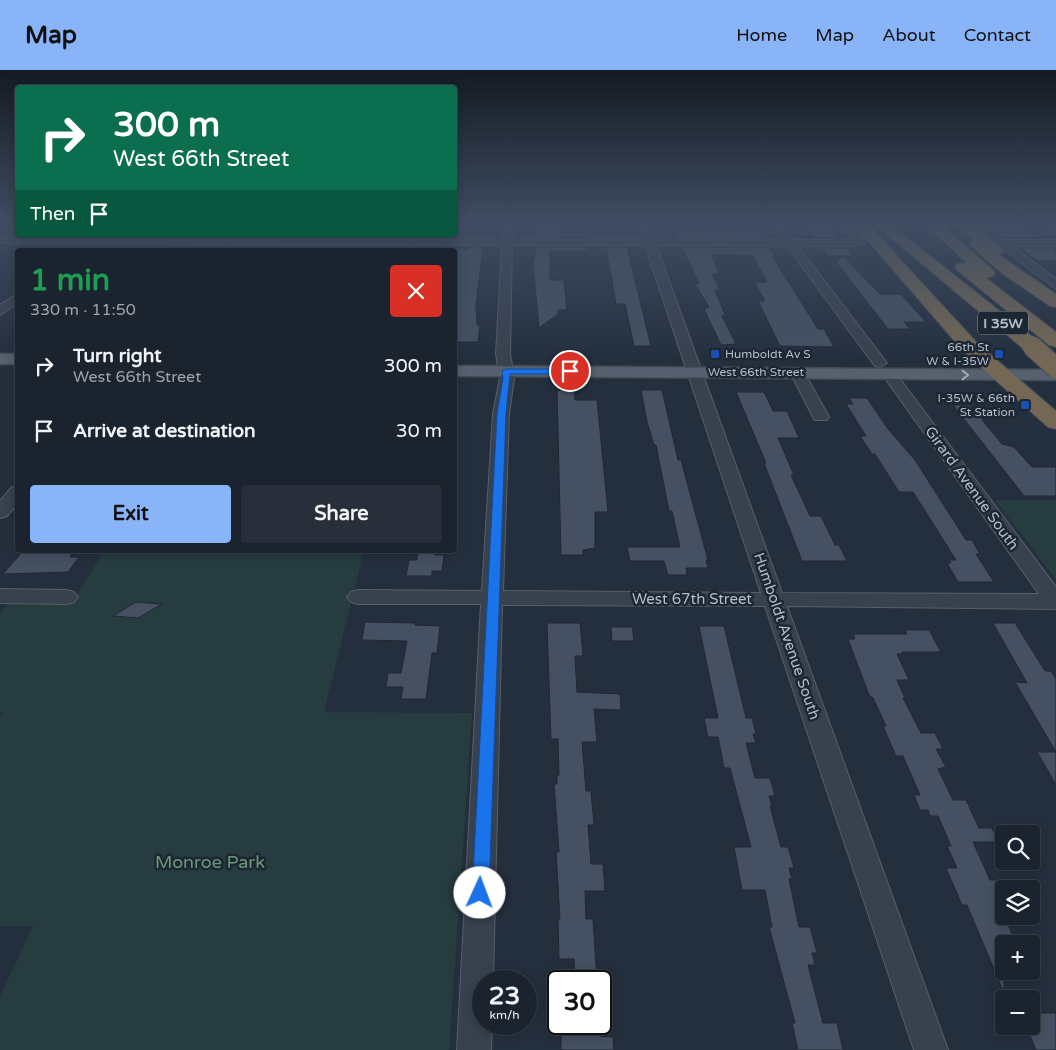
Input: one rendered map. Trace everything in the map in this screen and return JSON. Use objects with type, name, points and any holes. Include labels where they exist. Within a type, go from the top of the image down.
[{"type":"highway","points":[[900,268],[971,348],[1053,422]]},
{"type":"highway","name":"I 35W","points":[[935,268],[1032,346],[1056,368]]},
{"type":"highway","name":"I 35W","points":[[964,268],[1056,341]]},
{"type":"highway","points":[[981,268],[1024,306],[1032,321]]},
{"type":"highway","points":[[1006,268],[1056,302]]},
{"type":"highway","points":[[1019,268],[1056,296]]},
{"type":"main road","points":[[0,359],[15,359]]},
{"type":"main road","name":"West 66th Street","points":[[457,361],[505,366],[884,369],[993,368],[1056,361]]},
{"type":"main road","name":"West 66th Street","points":[[457,371],[505,366]]},
{"type":"main road","name":"West 66th Street","points":[[692,367],[797,372],[884,369]]},
{"type":"main road","name":"West 66th Street","points":[[993,368],[1056,375]]},
{"type":"main road","points":[[0,369],[15,369]]},
{"type":"street","points":[[474,1050],[501,414],[507,378],[505,366],[507,268]]},
{"type":"street","name":"Humboldt Avenue South","points":[[658,268],[931,1050]]},
{"type":"street","name":"Girard Avenue South","points":[[808,268],[1056,602]]},
{"type":"street","points":[[1035,268],[1056,284]]},
{"type":"street","points":[[0,311],[15,299]]},
{"type":"street","points":[[797,372],[821,417]]},
{"type":"street","points":[[0,512],[15,494]]},
{"type":"street","points":[[0,596],[67,597]]},
{"type":"street","name":"West 67th Street","points":[[358,597],[1056,602]]},
{"type":"green space","points":[[995,500],[1056,500],[1056,580]]},
{"type":"green space","name":"Monroe Park","points":[[103,553],[363,553],[324,712],[472,713],[449,1050],[0,1050],[0,996],[33,926],[0,926],[0,717],[3,712],[0,712],[0,614],[7,604],[71,604]]},
{"type":"building","points":[[457,268],[480,268],[476,305],[477,325],[480,325],[478,342],[457,342]]},
{"type":"building","points":[[533,268],[550,268],[550,280],[564,280],[567,310],[558,310],[558,314],[539,328]]},
{"type":"building","points":[[610,268],[632,268],[651,346],[634,346],[625,304],[616,304]]},
{"type":"building","points":[[692,268],[717,268],[719,274],[712,274],[720,290],[715,290],[725,315],[722,316],[736,344],[721,345],[704,309],[709,307],[695,284],[699,284]]},
{"type":"building","points":[[759,268],[779,268],[818,329],[824,329],[834,347],[780,346],[758,301],[765,301],[754,282],[767,282]]},
{"type":"building","points":[[840,268],[854,268],[880,294],[901,294],[926,322],[904,322],[910,329],[888,329]]},
{"type":"building","points":[[557,390],[574,390],[575,400],[597,400],[608,512],[595,512],[595,548],[583,550],[583,555],[561,555]]},
{"type":"building","points":[[641,390],[662,390],[678,460],[681,460],[708,560],[706,560],[708,568],[686,568],[687,575],[668,575],[664,561],[630,561],[627,547],[680,547],[672,511],[669,511],[656,445],[654,445],[647,422]]},
{"type":"building","points":[[736,392],[764,392],[773,411],[787,411],[799,438],[778,438],[794,475],[791,475],[810,516],[821,516],[835,545],[839,545],[847,561],[802,561],[764,463],[766,463]]},
{"type":"building","points":[[849,398],[867,398],[888,429],[915,460],[966,540],[972,540],[980,554],[976,554],[994,582],[958,582],[947,563],[951,563],[949,560],[956,560],[913,492],[899,492],[875,454],[872,454],[860,436],[866,436],[846,404],[853,404]]},
{"type":"building","points":[[953,405],[970,405],[1002,444],[1014,447],[1032,467],[1056,467],[1056,496],[1024,496]]},
{"type":"building","points":[[21,553],[72,553],[70,557],[79,557],[68,572],[3,574]]},
{"type":"building","points":[[418,553],[444,555],[442,571],[432,571],[432,576],[406,576],[409,560],[417,560]]},
{"type":"building","points":[[136,602],[162,604],[138,618],[113,616]]},
{"type":"building","points":[[365,622],[415,623],[415,625],[440,626],[437,653],[432,653],[426,699],[401,699],[403,687],[386,687],[388,673],[401,673],[407,641],[362,640]]},
{"type":"building","points":[[547,623],[580,623],[583,656],[575,656],[577,692],[620,694],[621,710],[594,709],[597,742],[582,742],[586,791],[591,791],[594,825],[588,825],[591,864],[603,864],[605,891],[585,891],[586,919],[593,919],[596,970],[574,970],[574,959],[559,959],[558,919],[560,919],[556,852],[559,852],[554,784],[557,784],[557,775],[559,775],[558,739],[551,739]]},
{"type":"building","points":[[993,623],[1015,623],[1045,671],[1051,671],[1056,679],[1056,752],[1015,682],[1027,683]]},
{"type":"building","points":[[699,626],[724,626],[746,718],[752,718],[756,734],[753,734],[756,743],[746,743],[755,778],[770,778],[775,796],[769,796],[772,806],[770,806],[781,847],[788,847],[794,868],[789,868],[792,879],[789,879],[799,927],[810,927],[817,953],[812,953],[815,965],[808,965],[823,1023],[837,1023],[843,1050],[798,1050],[792,1023],[795,1023],[769,927],[772,927],[765,890],[742,890],[734,847],[751,847],[730,768],[724,768],[718,737],[708,737],[704,718],[718,718]]},
{"type":"building","points":[[611,627],[632,627],[634,641],[612,641]]},
{"type":"building","points":[[905,630],[929,630],[941,652],[902,652],[903,654],[897,654],[909,680],[897,680],[905,698],[903,698],[921,733],[935,733],[943,749],[936,749],[946,767],[938,769],[953,800],[966,800],[979,828],[992,828],[995,835],[995,842],[973,842],[990,880],[995,880],[995,925],[1008,925],[1013,935],[995,935],[995,972],[967,905],[962,905],[946,868],[957,868],[947,846],[951,846],[938,816],[930,816],[928,810],[920,810],[914,795],[920,795],[903,756],[896,756],[883,726],[886,726],[873,698],[869,695],[848,639],[855,639],[853,634],[907,634]]},
{"type":"building","points":[[1037,752],[1056,752],[1056,785]]},
{"type":"building","points":[[999,980],[1004,980],[1003,990]]},
{"type":"building","points":[[1040,1013],[1056,1013],[1056,1050],[1036,1050],[1030,1035],[1040,1035]]},
{"type":"building","points":[[561,1035],[613,1037],[614,1050],[561,1050]]},
{"type":"place","name":"Humboldt Av S","points":[[715,354]]},
{"type":"place","name":"66th St W & I-35W","points":[[999,354]]},
{"type":"place","name":"I-35W & 66th St Station","points":[[1025,405]]},
{"type":"route","points":[[480,893],[501,414],[507,378],[506,371],[570,371]]}]
